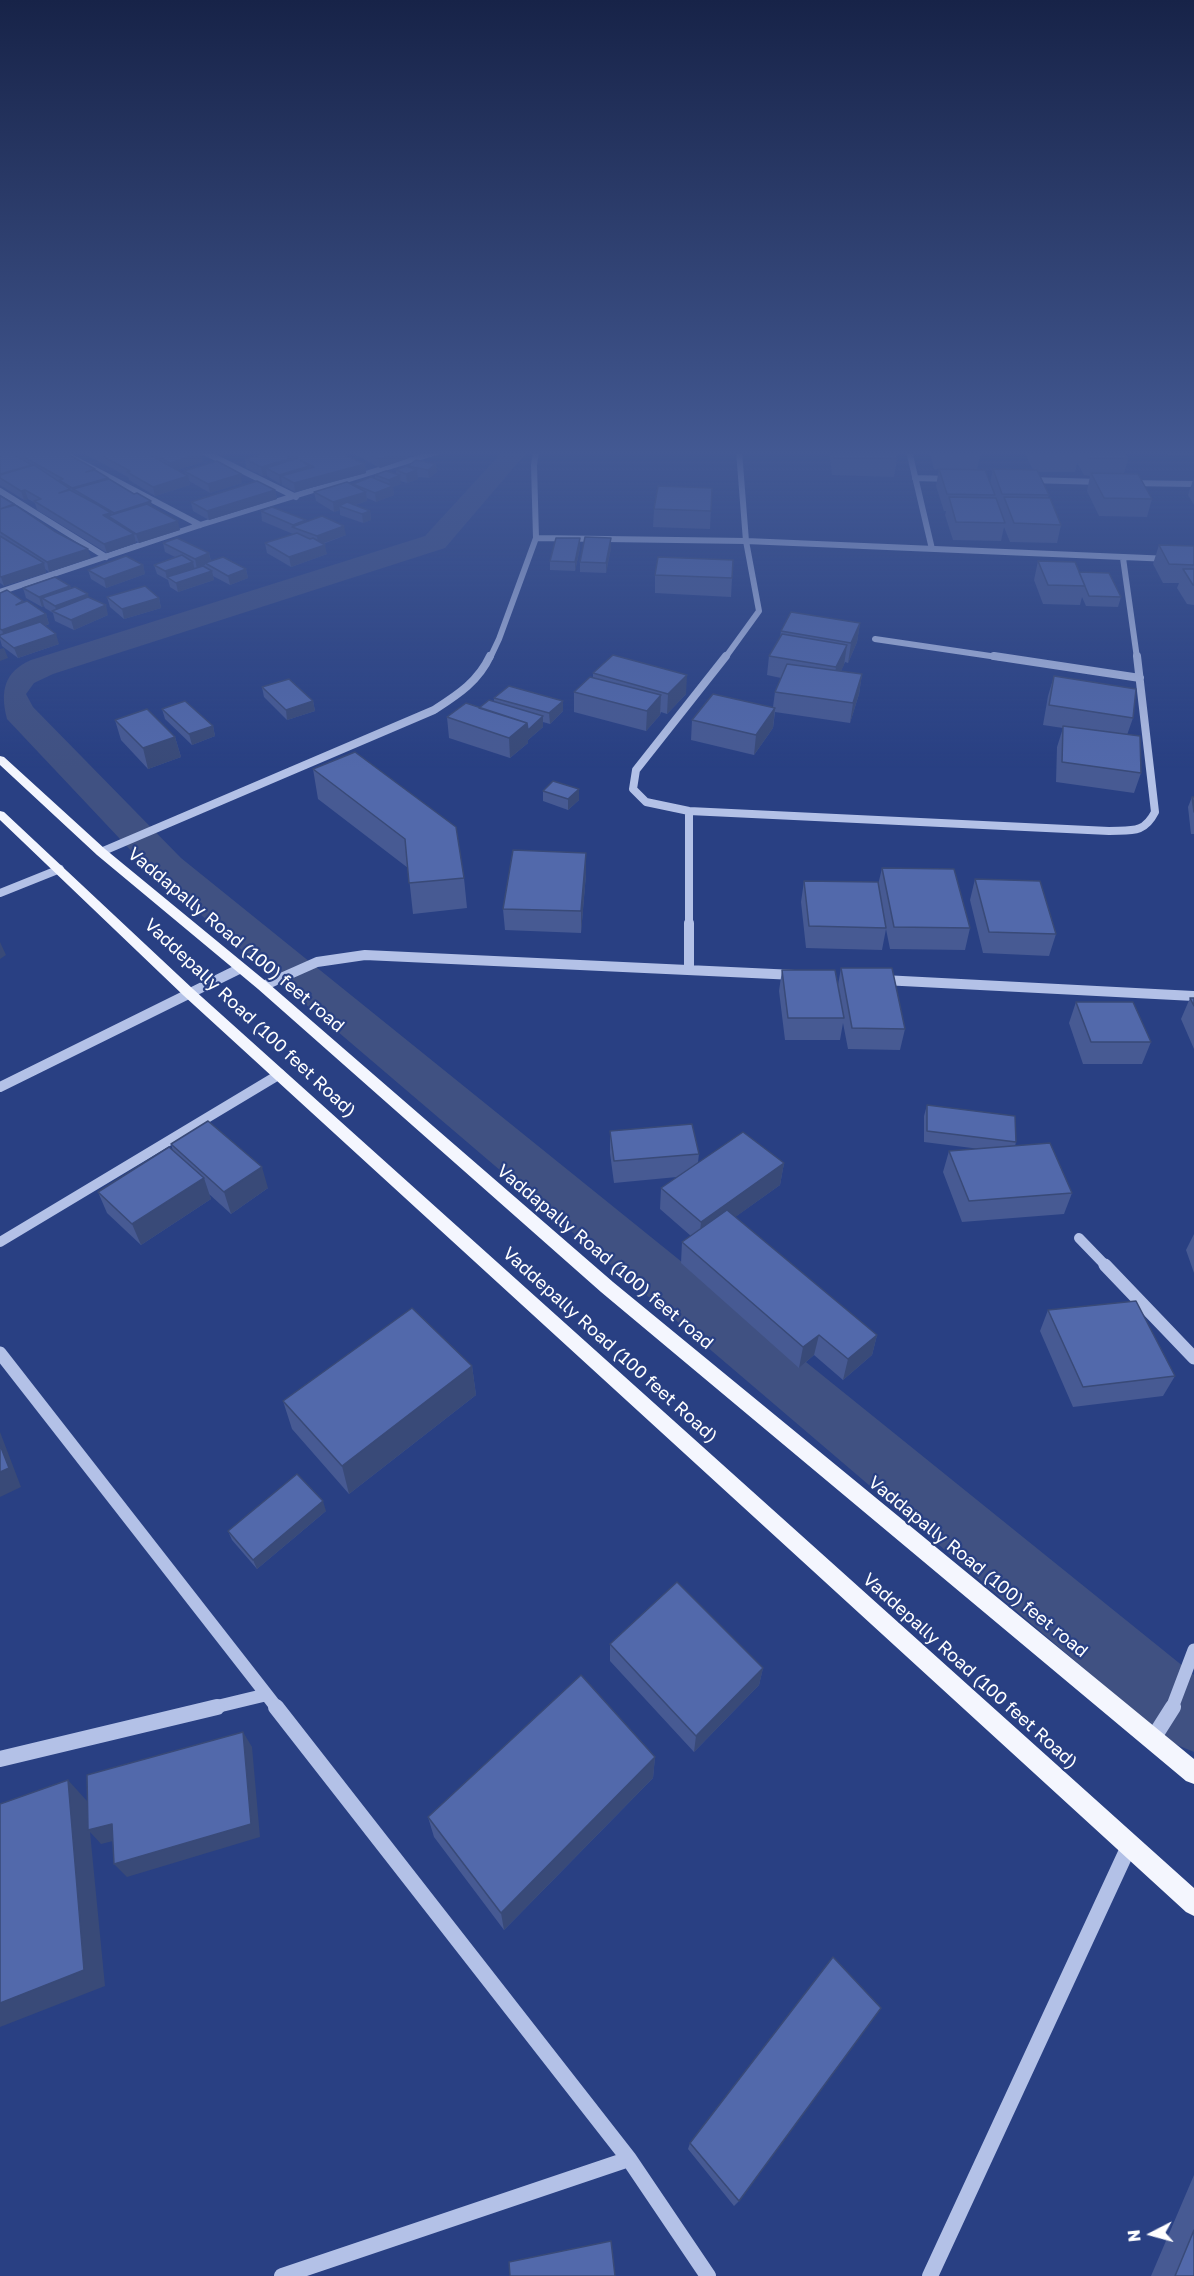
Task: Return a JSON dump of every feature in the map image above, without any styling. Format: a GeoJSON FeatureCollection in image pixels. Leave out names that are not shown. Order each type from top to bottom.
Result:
{"type":"FeatureCollection","features":[{"type":"Feature","properties":{"kind":"main road","name":"Vaddapally Road (100) feet road"},"geometry":{"type":"LineString","coordinates":[[0,759],[101,852],[263,986],[607,1287],[1154,1737],[1194,1773]]}},
{"type":"Feature","properties":{"kind":"main road","name":"Vaddepally Road (100 feet Road)"},"geometry":{"type":"LineString","coordinates":[[0,814],[188,992],[1194,1904]]}},
{"type":"Feature","properties":{"kind":"street"},"geometry":{"type":"LineString","coordinates":[[1,590],[105,557]]}},
{"type":"Feature","properties":{"kind":"street"},"geometry":{"type":"LineString","coordinates":[[101,852],[434,710],[463,692],[484,669],[499,639],[529,557]]}},
{"type":"Feature","properties":{"kind":"street"},"geometry":{"type":"LineString","coordinates":[[749,557],[759,611],[719,666],[636,770],[633,789],[646,802],[689,811],[1110,831],[1137,830],[1149,824],[1155,812],[1140,678],[1123,558]]}},
{"type":"Feature","properties":{"kind":"street"},"geometry":{"type":"LineString","coordinates":[[1106,557],[1194,560]]}},
{"type":"Feature","properties":{"kind":"street"},"geometry":{"type":"LineString","coordinates":[[875,639],[1140,678]]}},
{"type":"Feature","properties":{"kind":"street"},"geometry":{"type":"LineString","coordinates":[[689,811],[689,970]]}},
{"type":"Feature","properties":{"kind":"street"},"geometry":{"type":"LineString","coordinates":[[0,893],[60,869]]}},
{"type":"Feature","properties":{"kind":"street"},"geometry":{"type":"LineString","coordinates":[[263,986],[317,962],[365,955],[806,976]]}},
{"type":"Feature","properties":{"kind":"street"},"geometry":{"type":"LineString","coordinates":[[0,1087],[188,992],[241,968]]}},
{"type":"Feature","properties":{"kind":"street"},"geometry":{"type":"LineString","coordinates":[[877,980],[1194,996]]}},
{"type":"Feature","properties":{"kind":"street"},"geometry":{"type":"LineString","coordinates":[[0,1242],[280,1074]]}},
{"type":"Feature","properties":{"kind":"street"},"geometry":{"type":"LineString","coordinates":[[1079,1238],[1194,1358]]}},
{"type":"Feature","properties":{"kind":"street"},"geometry":{"type":"LineString","coordinates":[[0,1353],[629,2159],[708,2276]]}},
{"type":"Feature","properties":{"kind":"street"},"geometry":{"type":"LineString","coordinates":[[1154,1737],[1170,1714],[1192,1655]]}},
{"type":"Feature","properties":{"kind":"street"},"geometry":{"type":"LineString","coordinates":[[0,1759],[265,1695]]}},
{"type":"Feature","properties":{"kind":"street"},"geometry":{"type":"LineString","coordinates":[[930,2276],[1130,1844]]}},
{"type":"Feature","properties":{"kind":"street"},"geometry":{"type":"LineString","coordinates":[[282,2276],[629,2159]]}},
{"type":"Feature","properties":{"kind":"building"},"geometry":{"type":"Polygon","coordinates":[[[0,557],[35,557],[44,563],[1,577],[0,557]]]}},
{"type":"Feature","properties":{"kind":"building"},"geometry":{"type":"Polygon","coordinates":[[[40,557],[62,557],[47,562],[40,557]]]}},
{"type":"Feature","properties":{"kind":"building"},"geometry":{"type":"Polygon","coordinates":[[[123,557],[128,557],[143,565],[104,579],[88,570],[123,557]]]}},
{"type":"Feature","properties":{"kind":"building"},"geometry":{"type":"Polygon","coordinates":[[[176,557],[185,557],[193,562],[165,571],[154,565],[176,557]]]}},
{"type":"Feature","properties":{"kind":"building"},"geometry":{"type":"Polygon","coordinates":[[[223,557],[246,569],[228,576],[205,563],[223,557]]]}},
{"type":"Feature","properties":{"kind":"building"},"geometry":{"type":"Polygon","coordinates":[[[551,557],[576,557],[575,562],[550,561],[551,557]]]}},
{"type":"Feature","properties":{"kind":"building"},"geometry":{"type":"Polygon","coordinates":[[[581,557],[607,557],[606,563],[580,562],[581,557]]]}},
{"type":"Feature","properties":{"kind":"building"},"geometry":{"type":"Polygon","coordinates":[[[658,557],[733,560],[732,578],[655,575],[658,557]]]}},
{"type":"Feature","properties":{"kind":"building"},"geometry":{"type":"Polygon","coordinates":[[[1165,557],[1194,557],[1194,565],[1169,564],[1165,557]]]}},
{"type":"Feature","properties":{"kind":"building"},"geometry":{"type":"Polygon","coordinates":[[[1038,561],[1075,562],[1085,586],[1048,585],[1038,561]]]}},
{"type":"Feature","properties":{"kind":"building"},"geometry":{"type":"Polygon","coordinates":[[[203,566],[212,571],[176,583],[167,577],[203,566]]]}},
{"type":"Feature","properties":{"kind":"building"},"geometry":{"type":"Polygon","coordinates":[[[1183,569],[1194,569],[1194,585],[1193,585],[1183,569]]]}},
{"type":"Feature","properties":{"kind":"building"},"geometry":{"type":"Polygon","coordinates":[[[1079,572],[1109,573],[1121,597],[1089,596],[1079,572]]]}},
{"type":"Feature","properties":{"kind":"building"},"geometry":{"type":"Polygon","coordinates":[[[55,577],[70,586],[39,597],[23,588],[55,577]]]}},
{"type":"Feature","properties":{"kind":"building"},"geometry":{"type":"Polygon","coordinates":[[[145,586],[159,598],[122,609],[107,597],[145,586]]]}},
{"type":"Feature","properties":{"kind":"building"},"geometry":{"type":"Polygon","coordinates":[[[75,587],[88,594],[55,606],[42,598],[75,587]]]}},
{"type":"Feature","properties":{"kind":"building"},"geometry":{"type":"Polygon","coordinates":[[[7,590],[23,601],[16,605],[27,601],[46,614],[0,629],[0,593],[7,590]]]}},
{"type":"Feature","properties":{"kind":"building"},"geometry":{"type":"Polygon","coordinates":[[[88,597],[106,605],[71,620],[52,611],[88,597]]]}},
{"type":"Feature","properties":{"kind":"building"},"geometry":{"type":"Polygon","coordinates":[[[791,612],[860,623],[851,643],[781,631],[791,612]]]}},
{"type":"Feature","properties":{"kind":"building"},"geometry":{"type":"Polygon","coordinates":[[[40,622],[56,634],[14,648],[0,637],[0,635],[40,622]]]}},
{"type":"Feature","properties":{"kind":"building"},"geometry":{"type":"Polygon","coordinates":[[[782,634],[847,645],[836,667],[769,656],[782,634]]]}},
{"type":"Feature","properties":{"kind":"building"},"geometry":{"type":"Polygon","coordinates":[[[613,655],[687,675],[668,694],[593,673],[613,655]]]}},
{"type":"Feature","properties":{"kind":"building"},"geometry":{"type":"Polygon","coordinates":[[[787,664],[862,674],[853,703],[775,692],[787,664]]]}},
{"type":"Feature","properties":{"kind":"building"},"geometry":{"type":"Polygon","coordinates":[[[1054,676],[1136,689],[1133,718],[1049,705],[1054,676]]]}},
{"type":"Feature","properties":{"kind":"building"},"geometry":{"type":"Polygon","coordinates":[[[590,677],[661,695],[647,711],[574,692],[590,677]]]}},
{"type":"Feature","properties":{"kind":"building"},"geometry":{"type":"Polygon","coordinates":[[[289,679],[313,701],[286,710],[262,687],[289,679]]]}},
{"type":"Feature","properties":{"kind":"building"},"geometry":{"type":"Polygon","coordinates":[[[509,686],[563,701],[549,713],[494,698],[509,686]]]}},
{"type":"Feature","properties":{"kind":"building"},"geometry":{"type":"Polygon","coordinates":[[[713,694],[775,708],[756,735],[692,720],[713,694]]]}},
{"type":"Feature","properties":{"kind":"building"},"geometry":{"type":"Polygon","coordinates":[[[489,700],[543,716],[528,730],[527,723],[479,708],[489,700]]]}},
{"type":"Feature","properties":{"kind":"building"},"geometry":{"type":"Polygon","coordinates":[[[185,701],[213,726],[189,734],[162,709],[185,701]]]}},
{"type":"Feature","properties":{"kind":"building"},"geometry":{"type":"Polygon","coordinates":[[[466,703],[527,723],[509,738],[447,717],[466,703]]]}},
{"type":"Feature","properties":{"kind":"building"},"geometry":{"type":"Polygon","coordinates":[[[147,709],[175,737],[143,748],[115,720],[147,709]]]}},
{"type":"Feature","properties":{"kind":"building"},"geometry":{"type":"Polygon","coordinates":[[[1063,726],[1140,736],[1141,773],[1062,762],[1063,726]]]}},
{"type":"Feature","properties":{"kind":"building"},"geometry":{"type":"Polygon","coordinates":[[[355,752],[456,827],[464,878],[409,883],[405,839],[313,769],[355,752]]]}},
{"type":"Feature","properties":{"kind":"building"},"geometry":{"type":"Polygon","coordinates":[[[553,781],[579,789],[568,799],[543,791],[553,781]]]}},
{"type":"Feature","properties":{"kind":"building"},"geometry":{"type":"Polygon","coordinates":[[[513,850],[586,853],[581,911],[503,909],[513,850]]]}},
{"type":"Feature","properties":{"kind":"building"},"geometry":{"type":"Polygon","coordinates":[[[882,868],[954,869],[970,928],[894,927],[882,868]]]}},
{"type":"Feature","properties":{"kind":"building"},"geometry":{"type":"Polygon","coordinates":[[[975,879],[1040,881],[1056,934],[989,932],[975,879]]]}},
{"type":"Feature","properties":{"kind":"building"},"geometry":{"type":"Polygon","coordinates":[[[804,881],[878,882],[886,928],[809,926],[804,881]]]}},
{"type":"Feature","properties":{"kind":"building"},"geometry":{"type":"Polygon","coordinates":[[[841,968],[892,968],[905,1029],[852,1028],[841,968]]]}},
{"type":"Feature","properties":{"kind":"building"},"geometry":{"type":"Polygon","coordinates":[[[782,970],[835,970],[844,1018],[788,1018],[782,970]]]}},
{"type":"Feature","properties":{"kind":"building"},"geometry":{"type":"Polygon","coordinates":[[[1076,1002],[1133,1002],[1151,1042],[1091,1042],[1076,1002]]]}},
{"type":"Feature","properties":{"kind":"building"},"geometry":{"type":"Polygon","coordinates":[[[927,1105],[1015,1116],[1016,1142],[927,1131],[927,1105]]]}},
{"type":"Feature","properties":{"kind":"building"},"geometry":{"type":"Polygon","coordinates":[[[208,1121],[262,1167],[224,1192],[171,1144],[208,1121]]]}},
{"type":"Feature","properties":{"kind":"building"},"geometry":{"type":"Polygon","coordinates":[[[692,1124],[699,1154],[614,1161],[610,1131],[692,1124]]]}},
{"type":"Feature","properties":{"kind":"building"},"geometry":{"type":"Polygon","coordinates":[[[743,1132],[784,1163],[701,1222],[661,1188],[743,1132]]]}},
{"type":"Feature","properties":{"kind":"building"},"geometry":{"type":"Polygon","coordinates":[[[1050,1143],[1072,1193],[969,1201],[949,1151],[1050,1143]]]}},
{"type":"Feature","properties":{"kind":"building"},"geometry":{"type":"Polygon","coordinates":[[[169,1147],[204,1178],[132,1224],[98,1192],[169,1147]]]}},
{"type":"Feature","properties":{"kind":"building"},"geometry":{"type":"Polygon","coordinates":[[[727,1210],[877,1335],[848,1359],[819,1335],[803,1347],[682,1242],[727,1210]]]}},
{"type":"Feature","properties":{"kind":"building"},"geometry":{"type":"Polygon","coordinates":[[[1136,1301],[1175,1376],[1083,1387],[1048,1310],[1136,1301]]]}},
{"type":"Feature","properties":{"kind":"building"},"geometry":{"type":"Polygon","coordinates":[[[412,1308],[472,1366],[342,1466],[283,1401],[412,1308]]]}},
{"type":"Feature","properties":{"kind":"building"},"geometry":{"type":"Polygon","coordinates":[[[0,1445],[9,1468],[0,1472],[0,1445]]]}},
{"type":"Feature","properties":{"kind":"building"},"geometry":{"type":"Polygon","coordinates":[[[297,1474],[323,1501],[253,1560],[228,1531],[297,1474]]]}},
{"type":"Feature","properties":{"kind":"building"},"geometry":{"type":"Polygon","coordinates":[[[677,1582],[763,1668],[696,1736],[610,1644],[677,1582]]]}},
{"type":"Feature","properties":{"kind":"building"},"geometry":{"type":"Polygon","coordinates":[[[581,1675],[655,1757],[501,1913],[428,1817],[581,1675]]]}},
{"type":"Feature","properties":{"kind":"building"},"geometry":{"type":"Polygon","coordinates":[[[243,1732],[251,1824],[114,1864],[112,1824],[88,1830],[87,1775],[243,1732]]]}},
{"type":"Feature","properties":{"kind":"building"},"geometry":{"type":"Polygon","coordinates":[[[68,1780],[84,1970],[0,2003],[0,1804],[68,1780]]]}},
{"type":"Feature","properties":{"kind":"building"},"geometry":{"type":"Polygon","coordinates":[[[833,1957],[881,2008],[739,2201],[690,2143],[833,1957]]]}},
{"type":"Feature","properties":{"kind":"building"},"geometry":{"type":"Polygon","coordinates":[[[1194,2230],[1194,2276],[1175,2276],[1194,2230]]]}},
{"type":"Feature","properties":{"kind":"building"},"geometry":{"type":"Polygon","coordinates":[[[611,2241],[615,2276],[510,2276],[509,2262],[611,2241]]]}},
{"type":"Feature","properties":{"kind":"waterway"},"geometry":{"type":"LineString","coordinates":[[387,557],[42,667],[23,676],[9,694],[19,712],[167,866],[1194,1718]]}}]}
